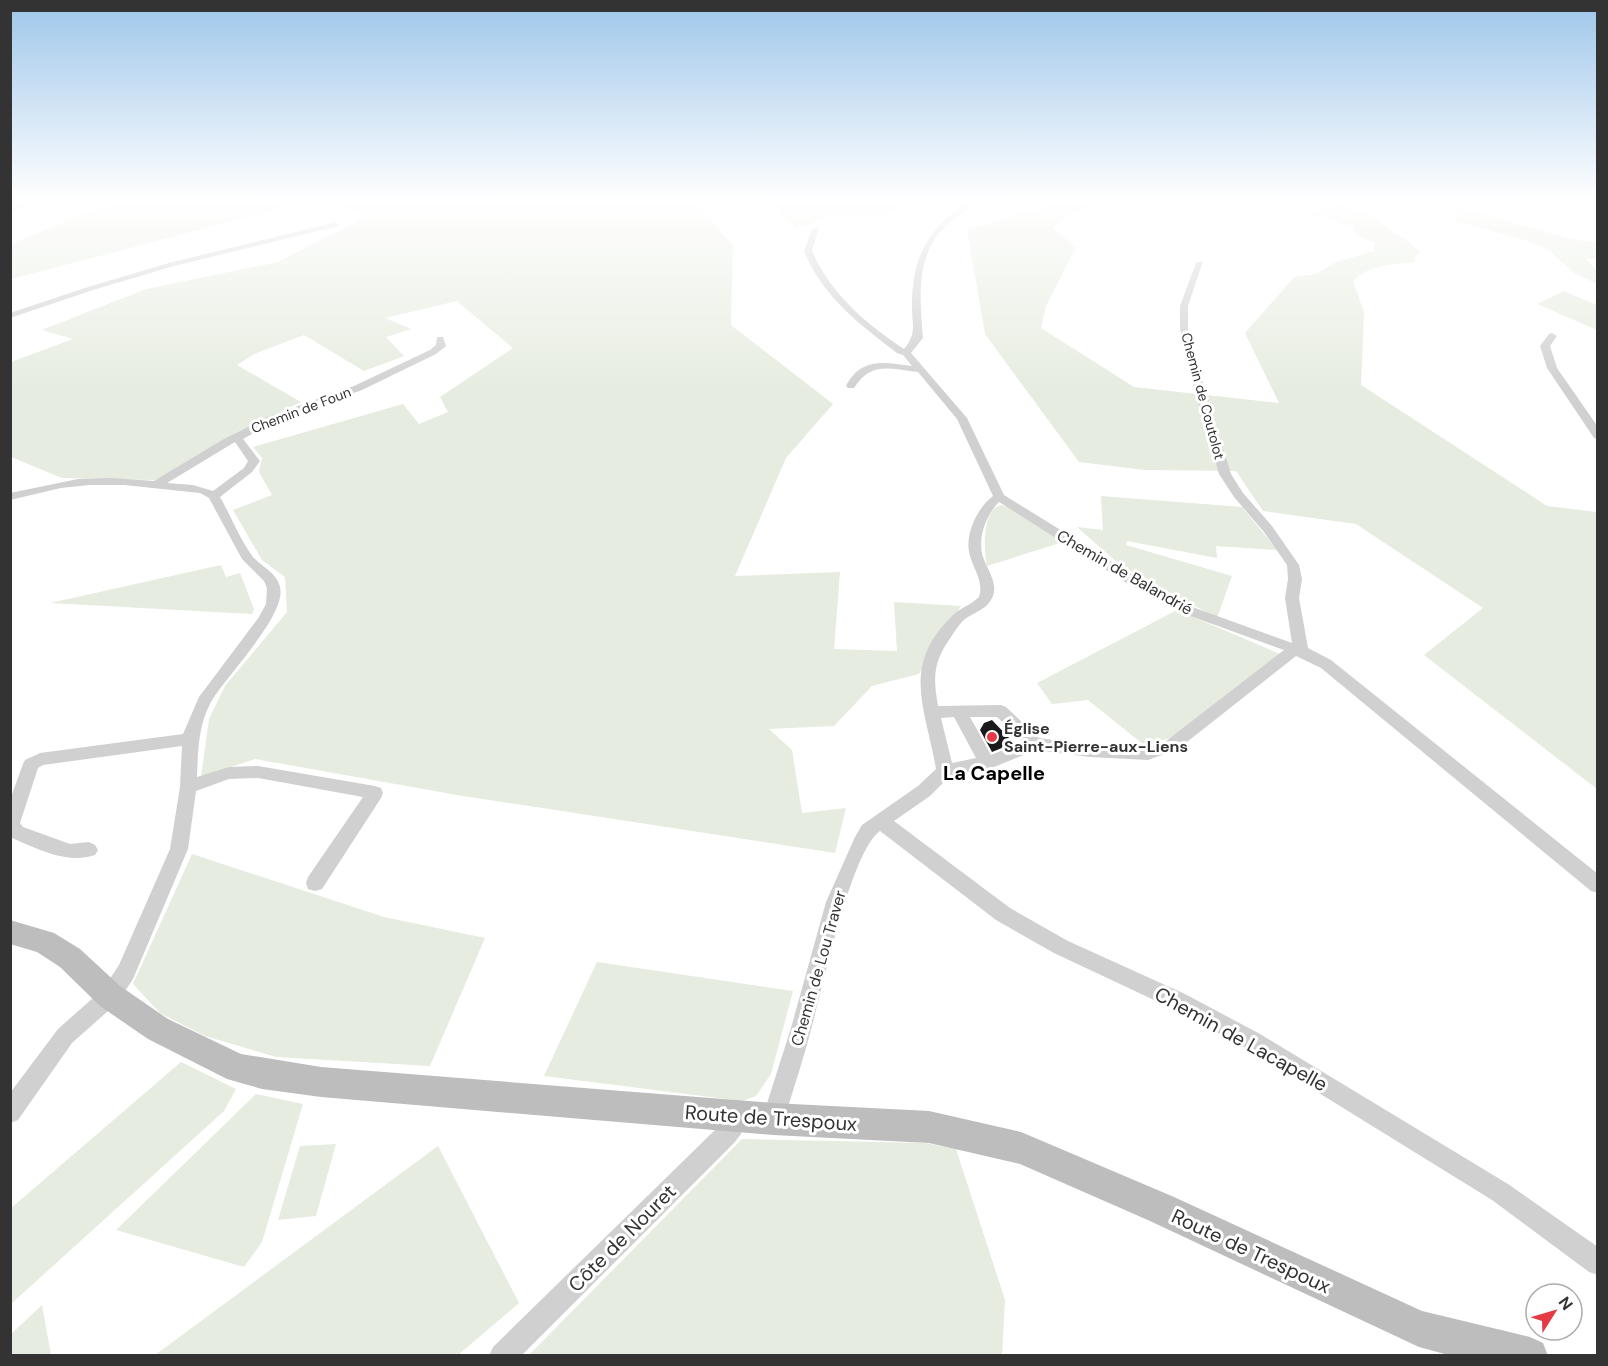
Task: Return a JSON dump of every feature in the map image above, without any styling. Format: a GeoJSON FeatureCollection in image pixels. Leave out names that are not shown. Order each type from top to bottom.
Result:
{"type":"FeatureCollection","features":[{"type":"Feature","properties":{"kind":"street"},"geometry":{"type":"LineString","coordinates":[[10,316],[100,284],[164,266]]}},
{"type":"Feature","properties":{"kind":"street"},"geometry":{"type":"LineString","coordinates":[[813,266],[816,274],[834,297],[854,316],[900,351],[906,353],[962,418],[999,497],[992,501],[984,513],[975,549],[988,589],[987,597],[958,618],[939,645],[927,670],[945,771],[987,763],[1035,744],[1090,751],[1148,754],[1172,745],[1297,651]]}},
{"type":"Feature","properties":{"kind":"street"},"geometry":{"type":"LineString","coordinates":[[906,353],[918,338],[915,300],[920,266]]}},
{"type":"Feature","properties":{"kind":"street","name":"Chemin de Coutolot"},"geometry":{"type":"LineString","coordinates":[[1199,266],[1184,306],[1184,329],[1190,357],[1225,474],[1238,495],[1268,530],[1293,565],[1295,579],[1292,598],[1297,651]]}},
{"type":"Feature","properties":{"kind":"street"},"geometry":{"type":"LineString","coordinates":[[1552,336],[1545,346],[1552,368],[1598,436]]}},
{"type":"Feature","properties":{"kind":"street","name":"Chemin de Foun"},"geometry":{"type":"LineString","coordinates":[[158,484],[228,441],[271,419],[358,388],[433,351],[441,346],[440,339]]}},
{"type":"Feature","properties":{"kind":"street"},"geometry":{"type":"LineString","coordinates":[[851,386],[854,377],[868,367],[921,370]]}},
{"type":"Feature","properties":{"kind":"street"},"geometry":{"type":"LineString","coordinates":[[214,496],[248,470],[254,461],[237,438]]}},
{"type":"Feature","properties":{"kind":"street"},"geometry":{"type":"LineString","coordinates":[[10,497],[56,485],[81,482],[158,484],[208,492],[214,496],[248,559],[270,579],[274,588],[273,604],[265,619],[204,701],[190,739],[188,787],[178,849],[126,972],[110,996],[65,1036],[10,1112]]}},
{"type":"Feature","properties":{"kind":"street","name":"Chemin de Balandrié"},"geometry":{"type":"LineString","coordinates":[[999,497],[1130,579],[1190,611],[1326,664],[1598,885]]}},
{"type":"Feature","properties":{"kind":"street"},"geometry":{"type":"LineString","coordinates":[[933,712],[1001,711],[1008,715],[1035,744]]}},
{"type":"Feature","properties":{"kind":"street"},"geometry":{"type":"LineString","coordinates":[[959,712],[987,763]]}},
{"type":"Feature","properties":{"kind":"street"},"geometry":{"type":"LineString","coordinates":[[89,850],[69,852],[17,832],[11,824],[31,764],[40,759],[190,739]]}},
{"type":"Feature","properties":{"kind":"street","name":"Chemin de Lou Traver"},"geometry":{"type":"LineString","coordinates":[[773,1119],[801,1028],[835,902],[861,842],[868,830],[924,791],[945,771]]}},
{"type":"Feature","properties":{"kind":"street"},"geometry":{"type":"LineString","coordinates":[[188,787],[229,773],[258,772],[375,793],[315,883]]}},
{"type":"Feature","properties":{"kind":"street","name":"Chemin de Lacapelle"},"geometry":{"type":"LineString","coordinates":[[881,820],[909,845],[1003,914],[1061,947],[1178,1001],[1253,1041],[1500,1192],[1598,1263]]}},
{"type":"Feature","properties":{"kind":"street","name":"Route de Trespoux"},"geometry":{"type":"LineString","coordinates":[[10,932],[44,942],[61,952],[110,996],[158,1029],[238,1068],[262,1074],[321,1082],[773,1119],[929,1126],[1021,1148],[1162,1209],[1419,1329],[1530,1356]]}},
{"type":"Feature","properties":{"kind":"street","name":"Côte de Nouret"},"geometry":{"type":"LineString","coordinates":[[502,1356],[726,1135],[733,1126],[736,1116]]}},
{"type":"Feature","properties":{"kind":"shaded area"},"geometry":{"type":"Polygon","coordinates":[[[11,266],[62,266],[11,279],[11,266]]]}},
{"type":"Feature","properties":{"kind":"shaded area"},"geometry":{"type":"Polygon","coordinates":[[[260,266],[733,266],[731,325],[833,404],[786,458],[735,576],[840,572],[834,649],[897,651],[894,602],[961,606],[919,674],[872,686],[834,726],[769,729],[792,750],[802,813],[846,808],[835,853],[457,795],[255,759],[201,777],[209,719],[225,686],[287,612],[285,577],[262,560],[233,510],[272,495],[259,472],[262,458],[253,447],[403,404],[419,424],[448,412],[440,397],[513,348],[457,301],[385,318],[411,329],[386,337],[404,356],[364,371],[304,335],[254,354],[237,365],[301,402],[239,431],[166,476],[155,480],[62,478],[11,457],[11,362],[73,339],[42,330],[146,289],[260,266]]]}},
{"type":"Feature","properties":{"kind":"shaded area"},"geometry":{"type":"Polygon","coordinates":[[[973,266],[1066,266],[1046,306],[1041,328],[1134,387],[1279,403],[1245,333],[1294,277],[1316,274],[1330,266],[1386,266],[1366,271],[1353,281],[1364,312],[1361,385],[1547,506],[1597,512],[1597,789],[1424,655],[1483,608],[1356,524],[1263,511],[1236,471],[1145,470],[1079,462],[985,334],[973,266]]]}},
{"type":"Feature","properties":{"kind":"shaded area"},"geometry":{"type":"Polygon","coordinates":[[[1566,266],[1592,266],[1597,271],[1597,284],[1574,273],[1566,266]]]}},
{"type":"Feature","properties":{"kind":"shaded area"},"geometry":{"type":"Polygon","coordinates":[[[1564,291],[1597,305],[1597,330],[1537,304],[1564,291]]]}},
{"type":"Feature","properties":{"kind":"shaded area"},"geometry":{"type":"Polygon","coordinates":[[[1101,496],[1242,507],[1277,550],[1216,546],[1217,558],[1127,541],[1126,545],[1232,576],[1217,618],[1120,565],[1077,527],[1103,530],[1101,496]]]}},
{"type":"Feature","properties":{"kind":"shaded area"},"geometry":{"type":"Polygon","coordinates":[[[1001,505],[1063,542],[987,566],[985,532],[987,523],[990,515],[1001,505]]]}},
{"type":"Feature","properties":{"kind":"shaded area"},"geometry":{"type":"Polygon","coordinates":[[[221,565],[226,577],[240,573],[254,609],[252,614],[50,603],[221,565]]]}},
{"type":"Feature","properties":{"kind":"shaded area"},"geometry":{"type":"Polygon","coordinates":[[[1177,610],[1280,654],[1170,738],[1144,745],[1088,700],[1052,704],[1037,683],[1177,610]]]}},
{"type":"Feature","properties":{"kind":"shaded area"},"geometry":{"type":"Polygon","coordinates":[[[192,854],[384,917],[485,938],[430,1066],[276,1057],[205,1036],[160,1013],[133,984],[192,854]]]}},
{"type":"Feature","properties":{"kind":"shaded area"},"geometry":{"type":"Polygon","coordinates":[[[597,962],[793,991],[771,1074],[756,1096],[742,1101],[544,1076],[597,962]]]}},
{"type":"Feature","properties":{"kind":"shaded area"},"geometry":{"type":"Polygon","coordinates":[[[181,1062],[236,1089],[224,1111],[11,1304],[11,1208],[181,1062]]]}},
{"type":"Feature","properties":{"kind":"shaded area"},"geometry":{"type":"Polygon","coordinates":[[[256,1094],[303,1104],[262,1242],[244,1267],[116,1230],[256,1094]]]}},
{"type":"Feature","properties":{"kind":"shaded area"},"geometry":{"type":"Polygon","coordinates":[[[742,1139],[925,1143],[956,1149],[1005,1300],[1002,1355],[529,1355],[742,1139]]]}},
{"type":"Feature","properties":{"kind":"shaded area"},"geometry":{"type":"Polygon","coordinates":[[[336,1144],[316,1216],[278,1220],[300,1146],[336,1144]]]}},
{"type":"Feature","properties":{"kind":"shaded area"},"geometry":{"type":"Polygon","coordinates":[[[438,1146],[519,1303],[458,1355],[155,1355],[438,1146]]]}},
{"type":"Feature","properties":{"kind":"shaded area"},"geometry":{"type":"Polygon","coordinates":[[[42,1305],[51,1355],[11,1355],[11,1334],[42,1305]]]}},
{"type":"Feature","properties":{"kind":"building","name":"Église Saint-Pierre-aux-Liens"},"geometry":{"type":"Polygon","coordinates":[[[992,720],[1014,743],[992,752],[980,730],[984,723],[992,720]]]}},
{"type":"Feature","properties":{"kind":"place","name":"Église Saint-Pierre-aux-Liens"},"geometry":{"type":"Point","coordinates":[992,737]}},
{"type":"Feature","properties":{"kind":"district","name":"La Capelle"},"geometry":{"type":"Point","coordinates":[994,773]}}]}
